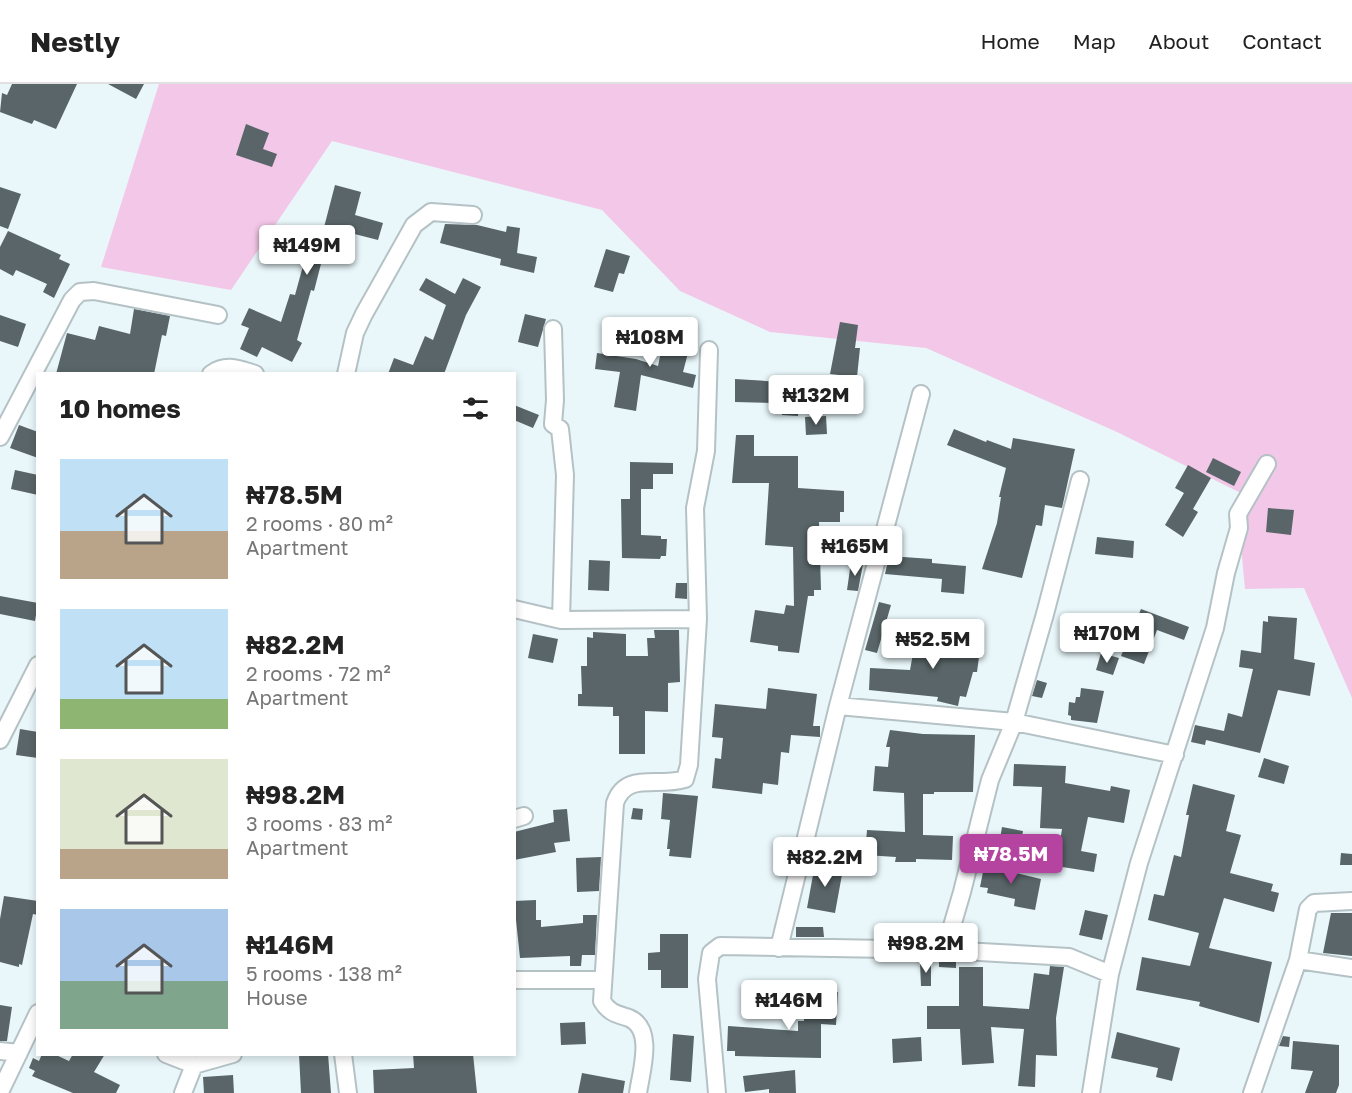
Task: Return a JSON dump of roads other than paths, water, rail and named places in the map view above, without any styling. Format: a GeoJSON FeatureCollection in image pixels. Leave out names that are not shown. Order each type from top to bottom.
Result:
{"type":"FeatureCollection","features":[{"type":"Feature","properties":{"kind":"street"},"geometry":{"type":"LineString","coordinates":[[346,372],[355,333],[414,225],[431,212],[473,215]]}},
{"type":"Feature","properties":{"kind":"street"},"geometry":{"type":"LineString","coordinates":[[0,437],[72,300],[80,292],[94,291],[218,315]]}},
{"type":"Feature","properties":{"kind":"street"},"geometry":{"type":"LineString","coordinates":[[553,329],[555,400],[553,424],[560,429],[565,475],[561,620]]}},
{"type":"Feature","properties":{"kind":"street"},"geometry":{"type":"LineString","coordinates":[[638,1093],[644,1043],[642,1032],[637,1023],[606,1008],[602,1001],[615,803],[619,791],[627,785],[640,782],[672,783],[685,779],[689,765],[698,619],[695,508],[706,452],[709,350]]}},
{"type":"Feature","properties":{"kind":"street"},"geometry":{"type":"LineString","coordinates":[[214,372],[223,367],[248,372]]}},
{"type":"Feature","properties":{"kind":"street"},"geometry":{"type":"LineString","coordinates":[[779,948],[838,706],[921,394]]}},
{"type":"Feature","properties":{"kind":"street"},"geometry":{"type":"LineString","coordinates":[[1091,1093],[1110,974],[1139,863],[1215,628],[1226,573],[1239,528],[1238,514],[1267,464]]}},
{"type":"Feature","properties":{"kind":"street"},"geometry":{"type":"LineString","coordinates":[[945,950],[990,780],[1014,722],[1080,480]]}},
{"type":"Feature","properties":{"kind":"street"},"geometry":{"type":"LineString","coordinates":[[516,609],[561,620],[698,619]]}},
{"type":"Feature","properties":{"kind":"street"},"geometry":{"type":"LineString","coordinates":[[0,740],[36,669]]}},
{"type":"Feature","properties":{"kind":"street"},"geometry":{"type":"LineString","coordinates":[[838,706],[1014,722],[1175,755]]}},
{"type":"Feature","properties":{"kind":"street"},"geometry":{"type":"LineString","coordinates":[[1252,1093],[1299,960],[1308,909],[1314,903],[1352,901]]}},
{"type":"Feature","properties":{"kind":"street"},"geometry":{"type":"LineString","coordinates":[[717,1093],[706,979],[711,953],[720,946],[945,950],[1069,957],[1110,974]]}},
{"type":"Feature","properties":{"kind":"street"},"geometry":{"type":"LineString","coordinates":[[1299,960],[1352,968]]}},
{"type":"Feature","properties":{"kind":"street"},"geometry":{"type":"LineString","coordinates":[[516,981],[603,981]]}},
{"type":"Feature","properties":{"kind":"street"},"geometry":{"type":"LineString","coordinates":[[0,1092],[36,1017]]}},
{"type":"Feature","properties":{"kind":"street"},"geometry":{"type":"LineString","coordinates":[[0,1051],[19,1053]]}},
{"type":"Feature","properties":{"kind":"street"},"geometry":{"type":"LineString","coordinates":[[170,1056],[194,1065],[226,1056]]}},
{"type":"Feature","properties":{"kind":"street"},"geometry":{"type":"LineString","coordinates":[[344,1056],[348,1093]]}},
{"type":"Feature","properties":{"kind":"street"},"geometry":{"type":"LineString","coordinates":[[183,1093],[194,1065]]}}]}
